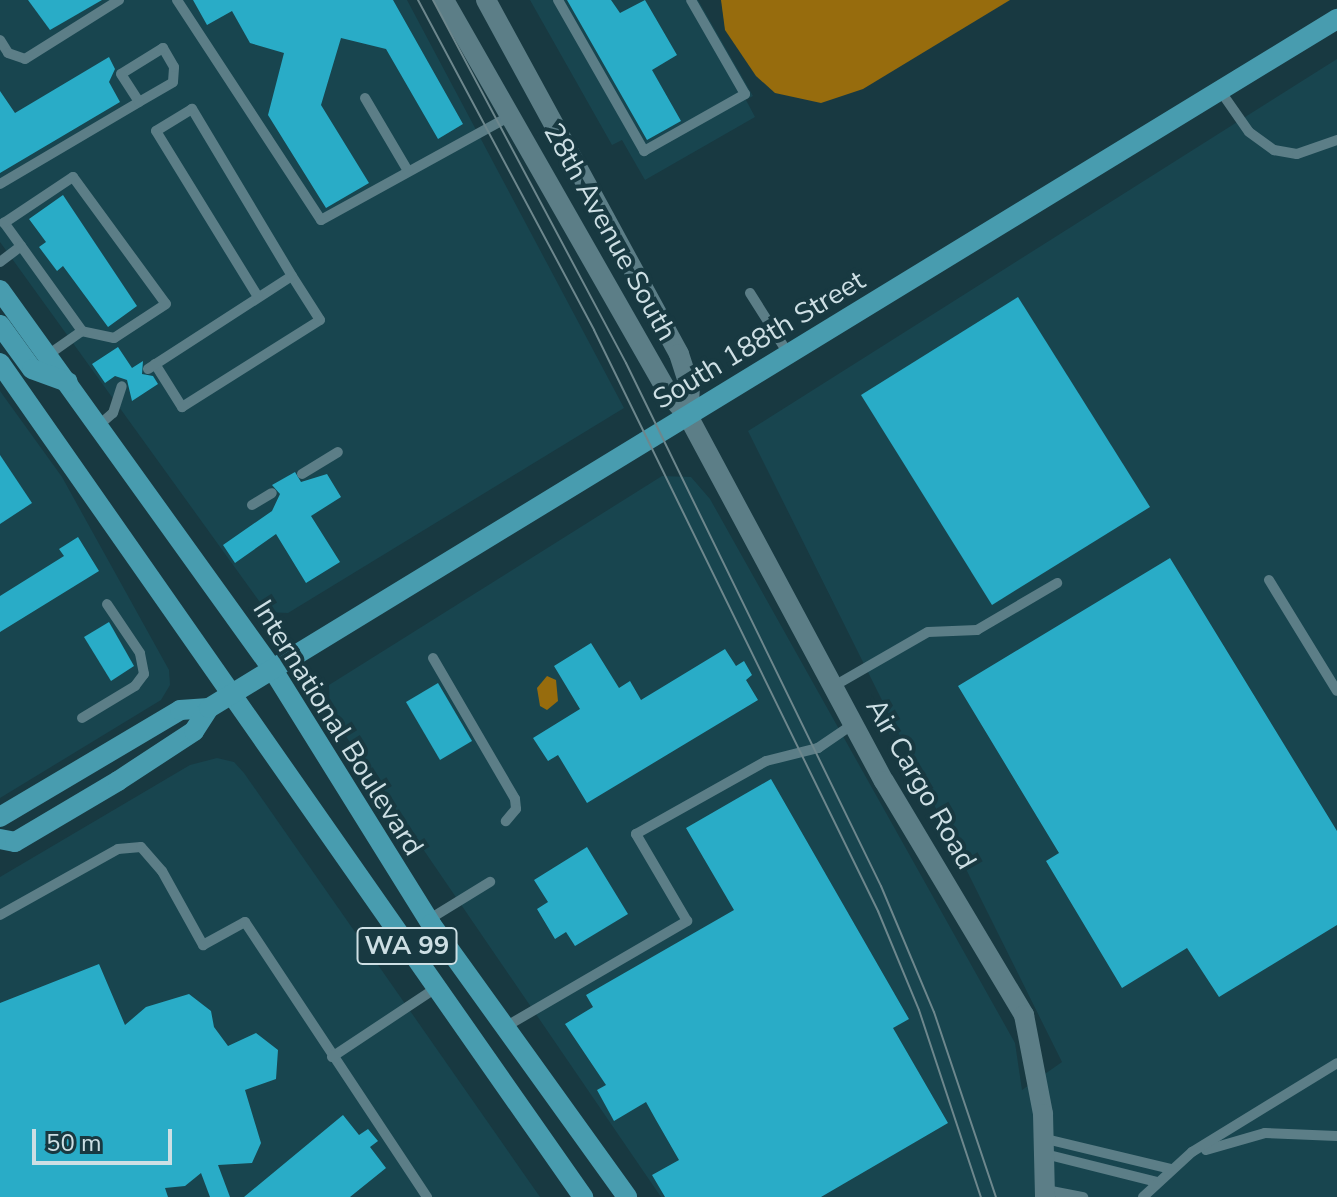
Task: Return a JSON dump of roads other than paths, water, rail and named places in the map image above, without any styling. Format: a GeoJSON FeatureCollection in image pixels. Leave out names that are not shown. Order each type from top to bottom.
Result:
{"type":"FeatureCollection","features":[{"type":"Feature","properties":{"kind":"main road","name":"28th Avenue South"},"geometry":{"type":"LineString","coordinates":[[444,0],[668,393],[688,416]]}},
{"type":"Feature","properties":{"kind":"main road","name":"28th Avenue South"},"geometry":{"type":"LineString","coordinates":[[486,0],[679,354],[690,387],[688,416]]}},
{"type":"Feature","properties":{"kind":"main road","name":"South 188th Street"},"geometry":{"type":"LineString","coordinates":[[0,839],[15,842],[118,781],[194,731],[209,708],[1337,19]]}},
{"type":"Feature","properties":{"kind":"main road","name":"International Boulevard"},"geometry":{"type":"LineString","coordinates":[[0,290],[273,670],[428,920],[627,1197]]}},
{"type":"Feature","properties":{"kind":"main road"},"geometry":{"type":"LineString","coordinates":[[0,325],[32,369],[68,382]]}},
{"type":"Feature","properties":{"kind":"main road","name":"WA 99"},"geometry":{"type":"LineString","coordinates":[[0,363],[583,1197]]}},
{"type":"Feature","properties":{"kind":"main road","name":"Air Cargo Road"},"geometry":{"type":"LineString","coordinates":[[688,416],[853,724],[1024,1015],[1046,1146],[1046,1194]]}},
{"type":"Feature","properties":{"kind":"main road","name":"South 188th Street"},"geometry":{"type":"LineString","coordinates":[[0,817],[180,710],[209,708]]}},
{"type":"Feature","properties":{"kind":"lane"},"geometry":{"type":"LineString","coordinates":[[0,40],[8,53],[25,59],[119,0]]}},
{"type":"Feature","properties":{"kind":"lane"},"geometry":{"type":"LineString","coordinates":[[177,0],[321,220],[512,115]]}},
{"type":"Feature","properties":{"kind":"lane"},"geometry":{"type":"LineString","coordinates":[[558,0],[644,151],[745,94],[691,0]]}},
{"type":"Feature","properties":{"kind":"lane"},"geometry":{"type":"LineString","coordinates":[[0,184],[173,82],[174,67],[163,48],[121,74],[139,102]]}},
{"type":"Feature","properties":{"kind":"lane"},"geometry":{"type":"LineString","coordinates":[[1219,89],[1249,132],[1274,150],[1297,154],[1337,140]]}},
{"type":"Feature","properties":{"kind":"lane"},"geometry":{"type":"LineString","coordinates":[[365,98],[408,171]]}},
{"type":"Feature","properties":{"kind":"lane"},"geometry":{"type":"LineString","coordinates":[[258,297],[156,131],[180,116],[192,109],[320,320],[182,407],[152,367],[292,276]]}},
{"type":"Feature","properties":{"kind":"lane"},"geometry":{"type":"LineString","coordinates":[[73,177],[166,304],[114,338],[82,331],[4,223],[73,177]]}},
{"type":"Feature","properties":{"kind":"lane"},"geometry":{"type":"LineString","coordinates":[[0,262],[21,246]]}},
{"type":"Feature","properties":{"kind":"lane"},"geometry":{"type":"LineString","coordinates":[[750,293],[789,355]]}},
{"type":"Feature","properties":{"kind":"lane"},"geometry":{"type":"LineString","coordinates":[[48,355],[82,331]]}},
{"type":"Feature","properties":{"kind":"lane"},"geometry":{"type":"LineString","coordinates":[[99,425],[113,413],[122,386]]}},
{"type":"Feature","properties":{"kind":"lane"},"geometry":{"type":"LineString","coordinates":[[302,474],[338,452]]}},
{"type":"Feature","properties":{"kind":"lane"},"geometry":{"type":"LineString","coordinates":[[252,505],[272,493]]}},
{"type":"Feature","properties":{"kind":"lane"},"geometry":{"type":"LineString","coordinates":[[1269,580],[1337,691]]}},
{"type":"Feature","properties":{"kind":"lane"},"geometry":{"type":"LineString","coordinates":[[834,686],[928,632],[977,630],[1057,583]]}},
{"type":"Feature","properties":{"kind":"lane"},"geometry":{"type":"LineString","coordinates":[[82,718],[135,686],[144,674],[140,653],[107,604]]}},
{"type":"Feature","properties":{"kind":"lane"},"geometry":{"type":"LineString","coordinates":[[433,658],[515,799],[516,809],[506,821]]}},
{"type":"Feature","properties":{"kind":"lane"},"geometry":{"type":"LineString","coordinates":[[505,1027],[687,921],[636,834],[766,761],[818,748],[853,724]]}},
{"type":"Feature","properties":{"kind":"lane"},"geometry":{"type":"LineString","coordinates":[[0,915],[118,849],[137,845],[162,871],[203,945],[245,922],[427,1197]]}},
{"type":"Feature","properties":{"kind":"lane"},"geometry":{"type":"LineString","coordinates":[[428,920],[490,882]]}},
{"type":"Feature","properties":{"kind":"lane"},"geometry":{"type":"LineString","coordinates":[[332,1057],[436,988]]}},
{"type":"Feature","properties":{"kind":"lane"},"geometry":{"type":"LineString","coordinates":[[1143,1197],[1174,1167],[1337,1063]]}},
{"type":"Feature","properties":{"kind":"lane"},"geometry":{"type":"LineString","coordinates":[[1046,1146],[1174,1167],[1216,1146],[1265,1133],[1337,1136]]}},
{"type":"Feature","properties":{"kind":"lane"},"geometry":{"type":"LineString","coordinates":[[1046,1146],[1157,1182]]}},
{"type":"Feature","properties":{"kind":"lane"},"geometry":{"type":"LineString","coordinates":[[1046,1194],[1083,1197]]}},
{"type":"Feature","properties":{"kind":"tram line"},"geometry":{"type":"LineString","coordinates":[[418,0],[594,330],[878,911],[919,1010],[981,1197]]}},
{"type":"Feature","properties":{"kind":"tram line"},"geometry":{"type":"LineString","coordinates":[[433,0],[626,363],[881,886],[934,1012],[996,1197]]}}]}
